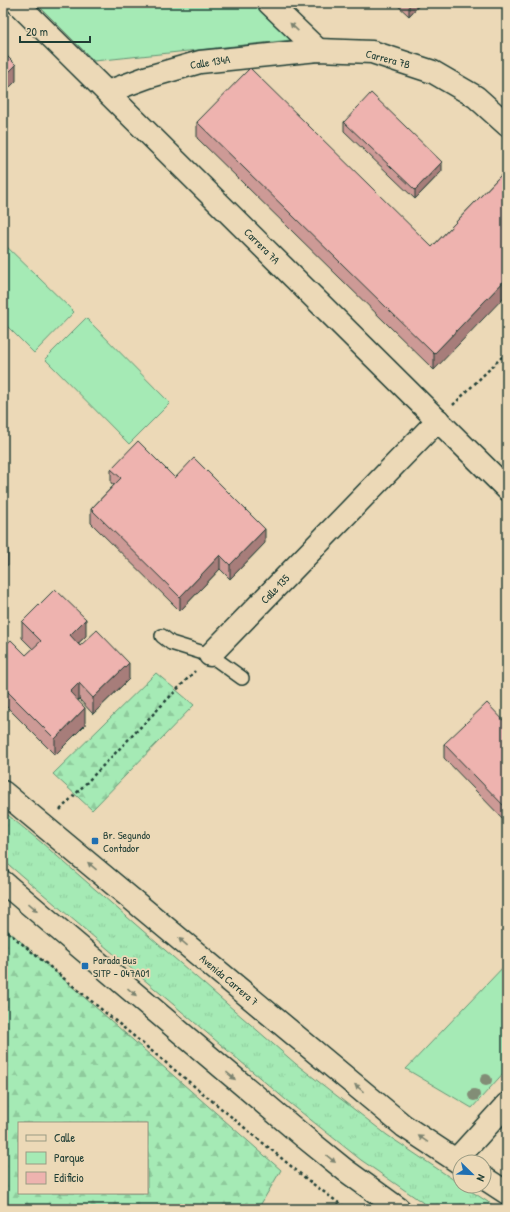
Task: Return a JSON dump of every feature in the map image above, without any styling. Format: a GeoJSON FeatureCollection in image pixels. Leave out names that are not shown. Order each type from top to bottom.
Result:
{"type":"FeatureCollection","features":[{"type":"Feature","properties":{"kind":"street","name":"Carrera 7A"},"geometry":{"type":"LineString","coordinates":[[17,3],[507,489]]}},
{"type":"Feature","properties":{"kind":"street"},"geometry":{"type":"LineString","coordinates":[[269,3],[318,50]]}},
{"type":"Feature","properties":{"kind":"street","name":"Calle 134A"},"geometry":{"type":"LineString","coordinates":[[107,92],[148,77],[200,62],[318,50]]}},
{"type":"Feature","properties":{"kind":"street","name":"Carrera 7B"},"geometry":{"type":"LineString","coordinates":[[318,50],[372,52],[433,72],[476,97],[507,125]]}},
{"type":"Feature","properties":{"kind":"street","name":"Calle 135"},"geometry":{"type":"LineString","coordinates":[[210,655],[438,420]]}},
{"type":"Feature","properties":{"kind":"street","name":"Avenida Carrera 7"},"geometry":{"type":"LineString","coordinates":[[3,792],[404,1126],[452,1158]]}},
{"type":"Feature","properties":{"kind":"street"},"geometry":{"type":"LineString","coordinates":[[3,882],[302,1136],[345,1170],[399,1209]]}},
{"type":"Feature","properties":{"kind":"street"},"geometry":{"type":"LineString","coordinates":[[465,1154],[507,1104]]}},
{"type":"Feature","properties":{"kind":"street"},"geometry":{"type":"LineString","coordinates":[[492,1183],[507,1193]]}},
{"type":"Feature","properties":{"kind":"lane"},"geometry":{"type":"LineString","coordinates":[[162,636],[171,643],[210,655],[242,678]]}},
{"type":"Feature","properties":{"kind":"path"},"geometry":{"type":"LineString","coordinates":[[438,420],[507,352]]}},
{"type":"Feature","properties":{"kind":"path"},"geometry":{"type":"LineString","coordinates":[[46,827],[67,801],[210,655]]}},
{"type":"Feature","properties":{"kind":"path"},"geometry":{"type":"LineString","coordinates":[[3,928],[309,1181],[347,1209]]}},
{"type":"Feature","properties":{"kind":"green space"},"geometry":{"type":"Polygon","coordinates":[[[36,3],[253,3],[291,40],[94,61],[36,3]]]}},
{"type":"Feature","properties":{"kind":"green space"},"geometry":{"type":"Polygon","coordinates":[[[3,243],[74,312],[34,353],[3,322],[3,243]]]}},
{"type":"Feature","properties":{"kind":"green space"},"geometry":{"type":"Polygon","coordinates":[[[86,318],[170,403],[129,444],[45,359],[86,318]]]}},
{"type":"Feature","properties":{"kind":"green space"},"geometry":{"type":"Polygon","coordinates":[[[156,673],[194,705],[92,810],[53,774],[156,673]]]}},
{"type":"Feature","properties":{"kind":"green space"},"geometry":{"type":"Polygon","coordinates":[[[3,811],[42,843],[296,1064],[387,1135],[452,1179],[452,1194],[476,1194],[499,1209],[432,1209],[361,1160],[286,1100],[3,860],[3,811]]]}},
{"type":"Feature","properties":{"kind":"green space"},"geometry":{"type":"Polygon","coordinates":[[[3,926],[281,1170],[258,1209],[3,1209],[3,926]]]}},
{"type":"Feature","properties":{"kind":"green space"},"geometry":{"type":"Polygon","coordinates":[[[507,963],[507,1069],[472,1108],[406,1069],[507,963]]]}},
{"type":"Feature","properties":{"kind":"building"},"geometry":{"type":"Polygon","coordinates":[[[3,52],[16,65],[3,78],[3,52]]]}},
{"type":"Feature","properties":{"kind":"building"},"geometry":{"type":"Polygon","coordinates":[[[250,68],[432,247],[502,174],[507,179],[507,278],[434,354],[197,122],[250,68]]]}},
{"type":"Feature","properties":{"kind":"building"},"geometry":{"type":"Polygon","coordinates":[[[371,93],[442,162],[415,190],[344,122],[371,93]]]}},
{"type":"Feature","properties":{"kind":"building"},"geometry":{"type":"Polygon","coordinates":[[[138,441],[175,478],[194,458],[265,529],[230,565],[220,555],[180,597],[91,509],[121,478],[111,469],[138,441]]]}},
{"type":"Feature","properties":{"kind":"building"},"geometry":{"type":"Polygon","coordinates":[[[3,520],[8,549],[3,550],[3,520]]]}},
{"type":"Feature","properties":{"kind":"building"},"geometry":{"type":"Polygon","coordinates":[[[55,589],[86,619],[70,635],[80,646],[97,630],[129,663],[93,698],[79,683],[70,692],[85,708],[55,739],[3,687],[3,647],[11,640],[26,655],[41,641],[22,622],[55,589]]]}},
{"type":"Feature","properties":{"kind":"building"},"geometry":{"type":"Polygon","coordinates":[[[487,703],[507,724],[507,809],[444,744],[487,703]]]}},
{"type":"Feature","properties":{"kind":"place","name":"Br. Segundo Contador"},"geometry":{"type":"Point","coordinates":[95,841]}},
{"type":"Feature","properties":{"kind":"place","name":"Parada Bus SITP - 047A01"},"geometry":{"type":"Point","coordinates":[85,966]}}]}
